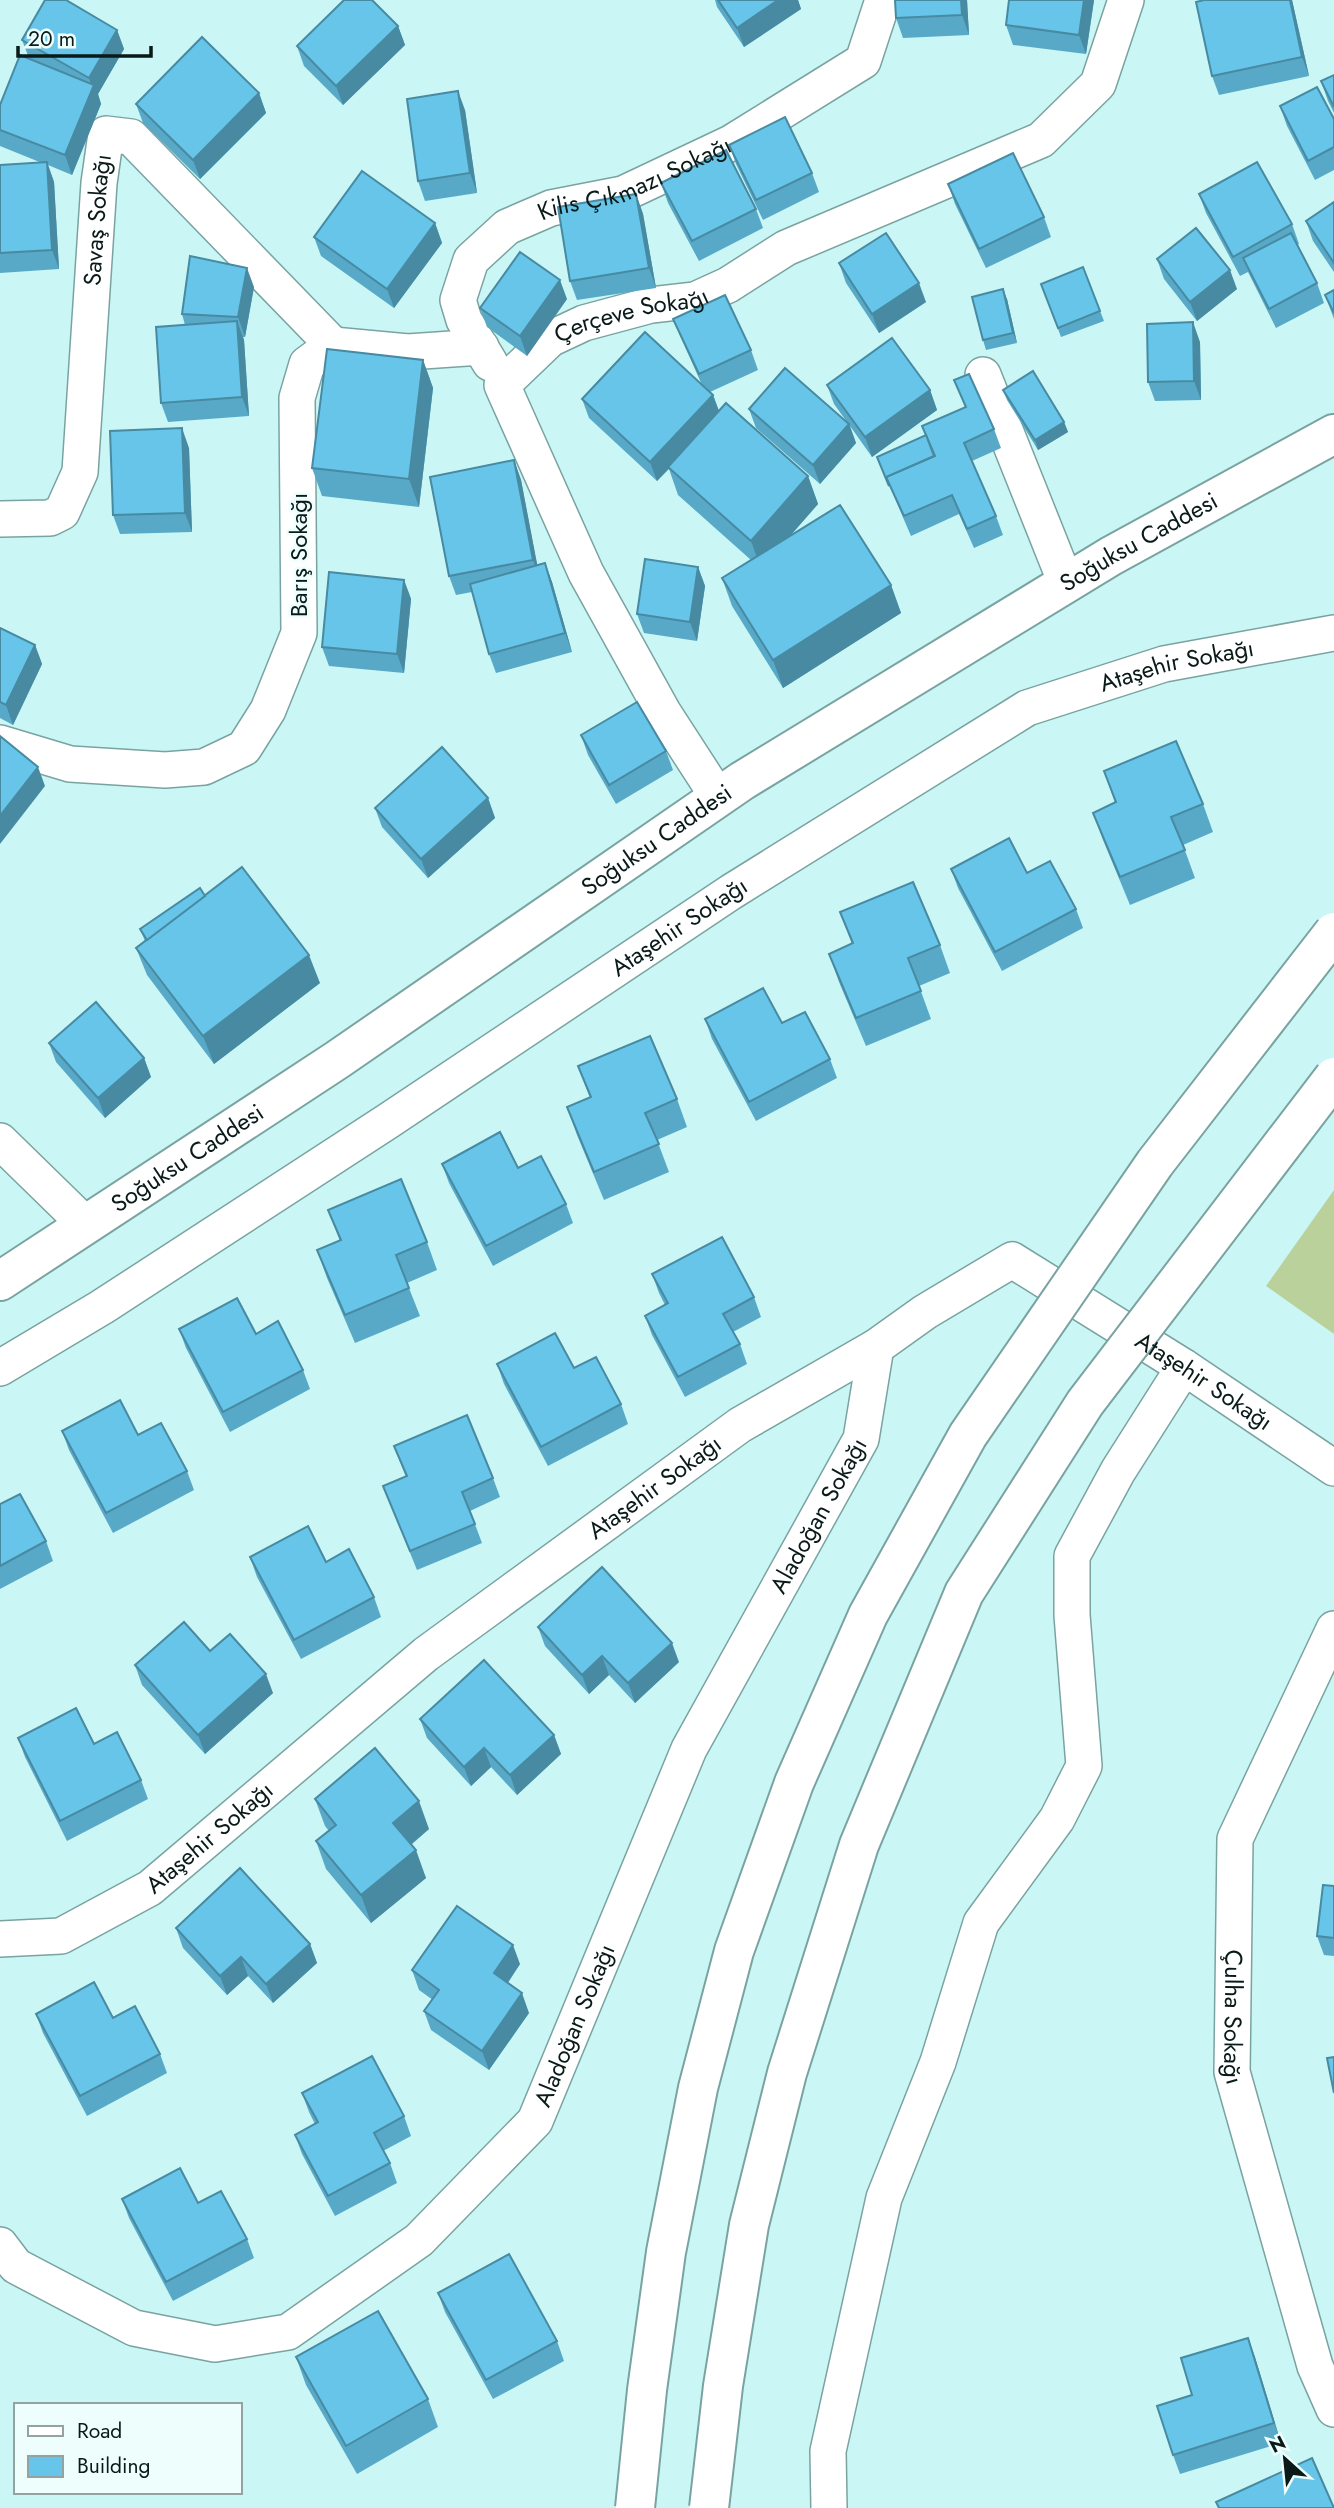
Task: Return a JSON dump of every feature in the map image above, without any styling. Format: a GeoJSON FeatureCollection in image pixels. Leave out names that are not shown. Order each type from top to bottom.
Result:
{"type":"FeatureCollection","features":[{"type":"Feature","properties":{"kind":"main road","name":"Soğuksu Caddesi"},"geometry":{"type":"LineString","coordinates":[[0,1281],[337,1060],[718,797],[1111,556],[1331,441]]}},
{"type":"Feature","properties":{"kind":"main road"},"geometry":{"type":"LineString","coordinates":[[635,2508],[647,2390],[666,2252],[698,2088],[734,1951],[794,1783],[868,1615],[968,1435],[1155,1163],[1334,932]]}},
{"type":"Feature","properties":{"kind":"main road"},"geometry":{"type":"LineString","coordinates":[[709,2508],[723,2386],[750,2225],[787,2073],[859,1845],[964,1593],[1086,1403],[1334,1077]]}},
{"type":"Feature","properties":{"kind":"street","name":"Kilis Çıkmazı Sokağı"},"geometry":{"type":"LineString","coordinates":[[502,385],[464,320],[458,300],[471,260],[507,227],[551,208],[623,194],[731,143],[863,61],[883,0]]}},
{"type":"Feature","properties":{"kind":"street","name":"Çerçeve Sokağı"},"geometry":{"type":"LineString","coordinates":[[502,385],[550,339],[584,323],[651,305],[695,300],[728,285],[786,248],[1041,140],[1098,84],[1126,0]]}},
{"type":"Feature","properties":{"kind":"street","name":"Savaş Sokağı"},"geometry":{"type":"LineString","coordinates":[[0,519],[50,518],[62,512],[80,472],[98,197],[106,134],[131,137],[333,345]]}},
{"type":"Feature","properties":{"kind":"street"},"geometry":{"type":"LineString","coordinates":[[333,345],[408,352],[481,347]]}},
{"type":"Feature","properties":{"kind":"street","name":"Barış Sokağı"},"geometry":{"type":"LineString","coordinates":[[0,743],[70,764],[165,770],[204,767],[244,748],[268,709],[299,633],[297,398],[307,364],[333,345]]}},
{"type":"Feature","properties":{"kind":"street"},"geometry":{"type":"LineString","coordinates":[[983,375],[1066,583]]}},
{"type":"Feature","properties":{"kind":"street"},"geometry":{"type":"LineString","coordinates":[[502,385],[586,573],[663,712],[718,797]]}},
{"type":"Feature","properties":{"kind":"street","name":"Ataşehir Sokağı"},"geometry":{"type":"LineString","coordinates":[[0,1368],[102,1307],[376,1129],[731,892],[1027,708],[1164,664],[1334,633]]}},
{"type":"Feature","properties":{"kind":"street"},"geometry":{"type":"LineString","coordinates":[[0,1141],[86,1225]]}},
{"type":"Feature","properties":{"kind":"street","name":"Ataşehir Sokağı"},"geometry":{"type":"LineString","coordinates":[[0,1939],[61,1936],[150,1888],[426,1654],[740,1425],[876,1347],[925,1312],[1012,1261],[1184,1367],[1334,1468]]}},
{"type":"Feature","properties":{"kind":"street","name":"Aladoğan Sokağı"},"geometry":{"type":"LineString","coordinates":[[0,2245],[16,2266],[134,2328],[215,2344],[288,2332],[419,2239],[535,2121],[689,1749],[861,1439],[876,1347]]}},
{"type":"Feature","properties":{"kind":"street"},"geometry":{"type":"LineString","coordinates":[[829,2508],[828,2451],[884,2198],[938,2062],[981,1923],[1057,1819],[1084,1766],[1072,1615],[1072,1556],[1118,1471],[1184,1367]]}},
{"type":"Feature","properties":{"kind":"street","name":"Çulha Sokağı"},"geometry":{"type":"LineString","coordinates":[[1334,1629],[1235,1839],[1232,2072],[1315,2366],[1334,2409]]}},
{"type":"Feature","properties":{"kind":"green space"},"geometry":{"type":"Polygon","coordinates":[[[1334,1190],[1334,1334],[1266,1286],[1334,1190]]]}},
{"type":"Feature","properties":{"kind":"building"},"geometry":{"type":"Polygon","coordinates":[[[45,0],[66,0],[117,30],[89,78],[22,40],[45,0]]]}},
{"type":"Feature","properties":{"kind":"building"},"geometry":{"type":"Polygon","coordinates":[[[344,0],[372,0],[398,26],[336,86],[297,46],[344,0]]]}},
{"type":"Feature","properties":{"kind":"building"},"geometry":{"type":"Polygon","coordinates":[[[718,0],[778,0],[737,28],[718,0]]]}},
{"type":"Feature","properties":{"kind":"building"},"geometry":{"type":"Polygon","coordinates":[[[895,0],[961,0],[962,15],[896,18],[895,0]]]}},
{"type":"Feature","properties":{"kind":"building"},"geometry":{"type":"Polygon","coordinates":[[[1009,0],[1084,0],[1079,35],[1006,25],[1009,0]]]}},
{"type":"Feature","properties":{"kind":"building"},"geometry":{"type":"Polygon","coordinates":[[[1290,0],[1302,57],[1212,76],[1196,2],[1290,0]]]}},
{"type":"Feature","properties":{"kind":"building"},"geometry":{"type":"Polygon","coordinates":[[[202,37],[259,93],[193,160],[136,104],[202,37]]]}},
{"type":"Feature","properties":{"kind":"building"},"geometry":{"type":"Polygon","coordinates":[[[20,55],[94,85],[65,155],[0,130],[0,105],[20,55]]]}},
{"type":"Feature","properties":{"kind":"building"},"geometry":{"type":"Polygon","coordinates":[[[1334,75],[1334,107],[1321,81],[1334,75]]]}},
{"type":"Feature","properties":{"kind":"building"},"geometry":{"type":"Polygon","coordinates":[[[1317,87],[1334,119],[1334,147],[1308,161],[1280,106],[1317,87]]]}},
{"type":"Feature","properties":{"kind":"building"},"geometry":{"type":"Polygon","coordinates":[[[458,91],[470,173],[418,181],[407,99],[458,91]]]}},
{"type":"Feature","properties":{"kind":"building"},"geometry":{"type":"Polygon","coordinates":[[[785,117],[812,173],[756,200],[729,145],[785,117]]]}},
{"type":"Feature","properties":{"kind":"building"},"geometry":{"type":"Polygon","coordinates":[[[726,150],[756,209],[692,241],[661,183],[726,150]]]}},
{"type":"Feature","properties":{"kind":"building"},"geometry":{"type":"Polygon","coordinates":[[[1013,153],[1044,217],[979,249],[948,184],[1013,153]]]}},
{"type":"Feature","properties":{"kind":"building"},"geometry":{"type":"Polygon","coordinates":[[[47,162],[52,250],[0,253],[0,165],[47,162]]]}},
{"type":"Feature","properties":{"kind":"building"},"geometry":{"type":"Polygon","coordinates":[[[1257,162],[1292,224],[1233,257],[1199,194],[1257,162]]]}},
{"type":"Feature","properties":{"kind":"building"},"geometry":{"type":"Polygon","coordinates":[[[362,171],[435,223],[387,289],[314,237],[362,171]]]}},
{"type":"Feature","properties":{"kind":"building"},"geometry":{"type":"Polygon","coordinates":[[[636,194],[649,268],[570,281],[558,207],[636,194]]]}},
{"type":"Feature","properties":{"kind":"building"},"geometry":{"type":"Polygon","coordinates":[[[1334,202],[1334,263],[1306,221],[1334,202]]]}},
{"type":"Feature","properties":{"kind":"building"},"geometry":{"type":"Polygon","coordinates":[[[1196,228],[1230,270],[1190,302],[1157,259],[1196,228]]]}},
{"type":"Feature","properties":{"kind":"building"},"geometry":{"type":"Polygon","coordinates":[[[886,233],[919,283],[872,314],[839,263],[886,233]]]}},
{"type":"Feature","properties":{"kind":"building"},"geometry":{"type":"Polygon","coordinates":[[[1291,233],[1317,283],[1269,309],[1243,258],[1291,233]]]}},
{"type":"Feature","properties":{"kind":"building"},"geometry":{"type":"Polygon","coordinates":[[[520,252],[560,280],[520,336],[480,308],[520,252]]]}},
{"type":"Feature","properties":{"kind":"building"},"geometry":{"type":"Polygon","coordinates":[[[190,256],[247,268],[238,317],[182,314],[190,256]]]}},
{"type":"Feature","properties":{"kind":"building"},"geometry":{"type":"Polygon","coordinates":[[[1083,267],[1100,311],[1058,328],[1041,284],[1083,267]]]}},
{"type":"Feature","properties":{"kind":"building"},"geometry":{"type":"Polygon","coordinates":[[[1003,289],[1013,333],[983,340],[972,297],[1003,289]]]}},
{"type":"Feature","properties":{"kind":"building"},"geometry":{"type":"Polygon","coordinates":[[[1334,290],[1334,313],[1325,295],[1334,290]]]}},
{"type":"Feature","properties":{"kind":"building"},"geometry":{"type":"Polygon","coordinates":[[[725,295],[751,350],[699,374],[673,319],[725,295]]]}},
{"type":"Feature","properties":{"kind":"building"},"geometry":{"type":"Polygon","coordinates":[[[237,321],[242,397],[161,403],[156,327],[237,321]]]}},
{"type":"Feature","properties":{"kind":"building"},"geometry":{"type":"Polygon","coordinates":[[[1193,322],[1194,381],[1148,382],[1147,324],[1193,322]]]}},
{"type":"Feature","properties":{"kind":"building"},"geometry":{"type":"Polygon","coordinates":[[[645,332],[713,395],[650,462],[582,399],[645,332]]]}},
{"type":"Feature","properties":{"kind":"building"},"geometry":{"type":"Polygon","coordinates":[[[892,338],[930,390],[865,437],[827,385],[892,338]]]}},
{"type":"Feature","properties":{"kind":"building"},"geometry":{"type":"Polygon","coordinates":[[[327,349],[423,360],[409,479],[312,468],[327,349]]]}},
{"type":"Feature","properties":{"kind":"building"},"geometry":{"type":"Polygon","coordinates":[[[785,368],[849,424],[813,465],[749,409],[785,368]]]}},
{"type":"Feature","properties":{"kind":"building"},"geometry":{"type":"Polygon","coordinates":[[[1033,371],[1064,422],[1035,440],[1003,390],[1033,371]]]}},
{"type":"Feature","properties":{"kind":"building"},"geometry":{"type":"Polygon","coordinates":[[[969,374],[994,429],[964,443],[996,516],[967,529],[952,495],[904,516],[886,477],[935,456],[922,426],[966,407],[954,380],[969,374]]]}},
{"type":"Feature","properties":{"kind":"building"},"geometry":{"type":"Polygon","coordinates":[[[726,403],[808,476],[751,541],[668,467],[726,403]]]}},
{"type":"Feature","properties":{"kind":"building"},"geometry":{"type":"Polygon","coordinates":[[[182,428],[185,513],[113,515],[110,431],[182,428]]]}},
{"type":"Feature","properties":{"kind":"building"},"geometry":{"type":"Polygon","coordinates":[[[926,435],[934,456],[886,477],[889,486],[877,457],[926,435]]]}},
{"type":"Feature","properties":{"kind":"building"},"geometry":{"type":"Polygon","coordinates":[[[514,460],[533,560],[449,576],[430,477],[514,460]]]}},
{"type":"Feature","properties":{"kind":"building"},"geometry":{"type":"Polygon","coordinates":[[[840,505],[891,585],[773,660],[722,578],[840,505]]]}},
{"type":"Feature","properties":{"kind":"building"},"geometry":{"type":"Polygon","coordinates":[[[645,559],[698,567],[690,622],[637,614],[645,559]]]}},
{"type":"Feature","properties":{"kind":"building"},"geometry":{"type":"Polygon","coordinates":[[[545,563],[565,633],[489,654],[470,584],[545,563]]]}},
{"type":"Feature","properties":{"kind":"building"},"geometry":{"type":"Polygon","coordinates":[[[329,572],[404,580],[397,654],[322,647],[329,572]]]}},
{"type":"Feature","properties":{"kind":"building"},"geometry":{"type":"Polygon","coordinates":[[[0,628],[35,645],[6,705],[0,702],[0,628]]]}},
{"type":"Feature","properties":{"kind":"building"},"geometry":{"type":"Polygon","coordinates":[[[637,702],[666,751],[609,785],[581,735],[637,702]]]}},
{"type":"Feature","properties":{"kind":"building"},"geometry":{"type":"Polygon","coordinates":[[[0,736],[38,767],[0,816],[0,736]]]}},
{"type":"Feature","properties":{"kind":"building"},"geometry":{"type":"Polygon","coordinates":[[[1176,741],[1203,804],[1171,817],[1185,850],[1120,877],[1093,813],[1116,802],[1104,771],[1176,741]]]}},
{"type":"Feature","properties":{"kind":"building"},"geometry":{"type":"Polygon","coordinates":[[[442,747],[488,798],[421,859],[375,808],[442,747]]]}},
{"type":"Feature","properties":{"kind":"building"},"geometry":{"type":"Polygon","coordinates":[[[1009,838],[1027,873],[1050,861],[1076,909],[995,952],[951,869],[1009,838]]]}},
{"type":"Feature","properties":{"kind":"building"},"geometry":{"type":"Polygon","coordinates":[[[242,867],[309,955],[203,1036],[136,948],[242,867]]]}},
{"type":"Feature","properties":{"kind":"building"},"geometry":{"type":"Polygon","coordinates":[[[913,882],[940,945],[908,958],[921,991],[856,1018],[829,954],[853,943],[840,912],[913,882]]]}},
{"type":"Feature","properties":{"kind":"building"},"geometry":{"type":"Polygon","coordinates":[[[200,888],[205,896],[147,940],[140,929],[200,888]]]}},
{"type":"Feature","properties":{"kind":"building"},"geometry":{"type":"Polygon","coordinates":[[[763,988],[782,1023],[805,1012],[830,1059],[749,1102],[705,1019],[763,988]]]}},
{"type":"Feature","properties":{"kind":"building"},"geometry":{"type":"Polygon","coordinates":[[[96,1002],[144,1058],[98,1098],[49,1043],[96,1002]]]}},
{"type":"Feature","properties":{"kind":"building"},"geometry":{"type":"Polygon","coordinates":[[[650,1036],[677,1099],[645,1113],[659,1144],[594,1172],[567,1107],[591,1097],[578,1066],[650,1036]]]}},
{"type":"Feature","properties":{"kind":"building"},"geometry":{"type":"Polygon","coordinates":[[[500,1132],[518,1168],[541,1156],[566,1204],[486,1246],[442,1164],[500,1132]]]}},
{"type":"Feature","properties":{"kind":"building"},"geometry":{"type":"Polygon","coordinates":[[[401,1179],[427,1242],[396,1255],[409,1288],[345,1315],[317,1250],[341,1240],[328,1210],[401,1179]]]}},
{"type":"Feature","properties":{"kind":"building"},"geometry":{"type":"Polygon","coordinates":[[[722,1237],[754,1297],[723,1314],[740,1344],[678,1377],[645,1316],[668,1303],[652,1274],[722,1237]]]}},
{"type":"Feature","properties":{"kind":"building"},"geometry":{"type":"Polygon","coordinates":[[[237,1298],[256,1334],[278,1321],[303,1370],[223,1412],[179,1329],[237,1298]]]}},
{"type":"Feature","properties":{"kind":"building"},"geometry":{"type":"Polygon","coordinates":[[[555,1333],[574,1368],[596,1357],[621,1404],[541,1447],[497,1364],[555,1333]]]}},
{"type":"Feature","properties":{"kind":"building"},"geometry":{"type":"Polygon","coordinates":[[[120,1400],[138,1435],[161,1423],[187,1471],[106,1513],[62,1431],[120,1400]]]}},
{"type":"Feature","properties":{"kind":"building"},"geometry":{"type":"Polygon","coordinates":[[[467,1415],[493,1478],[462,1492],[475,1524],[410,1551],[383,1486],[407,1476],[394,1446],[467,1415]]]}},
{"type":"Feature","properties":{"kind":"building"},"geometry":{"type":"Polygon","coordinates":[[[20,1494],[46,1541],[0,1566],[0,1504],[20,1494]]]}},
{"type":"Feature","properties":{"kind":"building"},"geometry":{"type":"Polygon","coordinates":[[[308,1526],[326,1562],[349,1549],[374,1597],[294,1640],[250,1557],[308,1526]]]}},
{"type":"Feature","properties":{"kind":"building"},"geometry":{"type":"Polygon","coordinates":[[[602,1567],[672,1643],[628,1683],[602,1656],[582,1675],[538,1627],[602,1567]]]}},
{"type":"Feature","properties":{"kind":"building"},"geometry":{"type":"Polygon","coordinates":[[[184,1622],[210,1651],[230,1634],[266,1674],[198,1735],[135,1665],[184,1622]]]}},
{"type":"Feature","properties":{"kind":"building"},"geometry":{"type":"Polygon","coordinates":[[[484,1660],[554,1735],[510,1775],[484,1748],[464,1767],[420,1719],[484,1660]]]}},
{"type":"Feature","properties":{"kind":"building"},"geometry":{"type":"Polygon","coordinates":[[[76,1708],[94,1744],[117,1732],[141,1780],[60,1821],[18,1738],[76,1708]]]}},
{"type":"Feature","properties":{"kind":"building"},"geometry":{"type":"Polygon","coordinates":[[[375,1748],[419,1801],[393,1823],[416,1850],[361,1895],[316,1841],[336,1825],[315,1799],[375,1748]]]}},
{"type":"Feature","properties":{"kind":"building"},"geometry":{"type":"Polygon","coordinates":[[[240,1868],[310,1944],[266,1984],[241,1957],[220,1976],[176,1928],[240,1868]]]}},
{"type":"Feature","properties":{"kind":"building"},"geometry":{"type":"Polygon","coordinates":[[[1323,1885],[1334,1886],[1334,1938],[1317,1936],[1323,1885]]]}},
{"type":"Feature","properties":{"kind":"building"},"geometry":{"type":"Polygon","coordinates":[[[457,1906],[513,1945],[494,1973],[522,1993],[482,2051],[424,2011],[439,1990],[412,1970],[457,1906]]]}},
{"type":"Feature","properties":{"kind":"building"},"geometry":{"type":"Polygon","coordinates":[[[94,1982],[113,2018],[135,2006],[160,2054],[80,2096],[36,2014],[94,1982]]]}},
{"type":"Feature","properties":{"kind":"building"},"geometry":{"type":"Polygon","coordinates":[[[372,2056],[404,2116],[374,2133],[390,2163],[328,2196],[295,2135],[318,2122],[302,2093],[372,2056]]]}},
{"type":"Feature","properties":{"kind":"building"},"geometry":{"type":"Polygon","coordinates":[[[1334,2057],[1334,2093],[1327,2058],[1334,2057]]]}},
{"type":"Feature","properties":{"kind":"building"},"geometry":{"type":"Polygon","coordinates":[[[180,2168],[198,2203],[221,2191],[247,2239],[166,2282],[122,2199],[180,2168]]]}},
{"type":"Feature","properties":{"kind":"building"},"geometry":{"type":"Polygon","coordinates":[[[509,2254],[557,2341],[486,2380],[438,2293],[509,2254]]]}},
{"type":"Feature","properties":{"kind":"building"},"geometry":{"type":"Polygon","coordinates":[[[378,2311],[428,2399],[346,2446],[296,2357],[378,2311]]]}},
{"type":"Feature","properties":{"kind":"building"},"geometry":{"type":"Polygon","coordinates":[[[1248,2338],[1274,2423],[1173,2455],[1157,2406],[1192,2395],[1181,2358],[1248,2338]]]}},
{"type":"Feature","properties":{"kind":"building"},"geometry":{"type":"Polygon","coordinates":[[[1312,2458],[1334,2508],[1219,2508],[1216,2502],[1312,2458]]]}}]}
